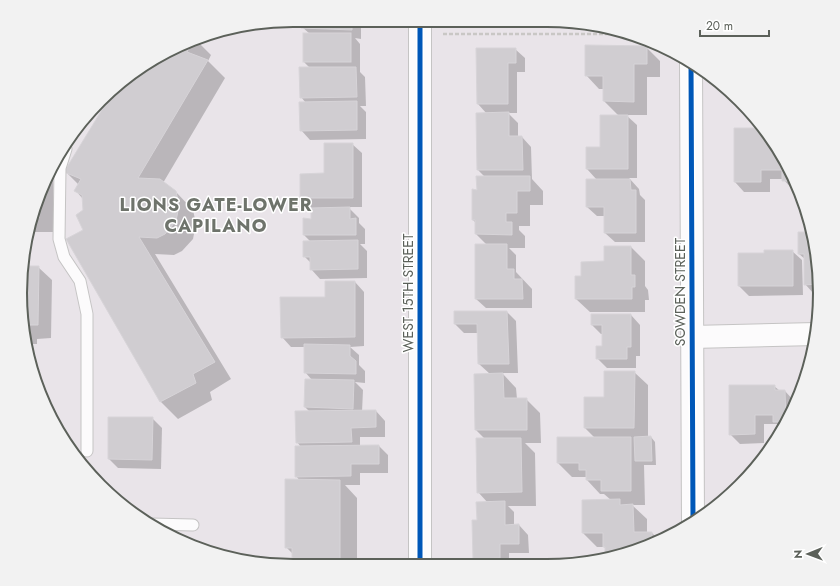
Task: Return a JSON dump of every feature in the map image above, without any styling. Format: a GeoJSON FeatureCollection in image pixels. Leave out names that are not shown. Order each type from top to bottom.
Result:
{"type":"FeatureCollection","features":[{"type":"Feature","properties":{"kind":"street","name":"WEST 15TH STREET"},"geometry":{"type":"LineString","coordinates":[[420,27],[420,559]]}},
{"type":"Feature","properties":{"kind":"street","name":"SOWDEN STREET"},"geometry":{"type":"LineString","coordinates":[[693,515],[692,337],[696,73]]}},
{"type":"Feature","properties":{"kind":"street"},"geometry":{"type":"LineString","coordinates":[[692,337],[810,334]]}},
{"type":"Feature","properties":{"kind":"lane"},"geometry":{"type":"LineString","coordinates":[[62,162],[60,168],[59,239],[64,257],[80,281],[87,314],[86,451]]}},
{"type":"Feature","properties":{"kind":"lane"},"geometry":{"type":"LineString","coordinates":[[162,524],[193,524]]}},
{"type":"Feature","properties":{"kind":"path"},"geometry":{"type":"LineString","coordinates":[[442,34],[608,34]]}},
{"type":"Feature","properties":{"kind":"building"},"geometry":{"type":"Polygon","coordinates":[[[352,27],[352,30],[301,28],[352,27]]]}},
{"type":"Feature","properties":{"kind":"building"},"geometry":{"type":"Polygon","coordinates":[[[303,33],[351,33],[351,62],[303,62],[303,33]]]}},
{"type":"Feature","properties":{"kind":"building"},"geometry":{"type":"Polygon","coordinates":[[[585,45],[647,46],[647,64],[634,64],[634,102],[603,101],[603,76],[585,76],[585,45]]]}},
{"type":"Feature","properties":{"kind":"building"},"geometry":{"type":"Polygon","coordinates":[[[189,48],[187,52],[208,60],[138,178],[160,179],[176,191],[179,206],[176,221],[165,234],[157,238],[139,237],[215,362],[193,374],[196,383],[160,402],[66,239],[83,230],[76,215],[83,210],[82,195],[74,191],[81,179],[64,172],[105,105],[131,82],[175,54],[189,48]]]}},
{"type":"Feature","properties":{"kind":"building"},"geometry":{"type":"Polygon","coordinates":[[[476,48],[516,48],[516,63],[508,63],[508,104],[477,104],[476,48]]]}},
{"type":"Feature","properties":{"kind":"building"},"geometry":{"type":"Polygon","coordinates":[[[299,67],[356,67],[357,97],[300,98],[299,67]]]}},
{"type":"Feature","properties":{"kind":"building"},"geometry":{"type":"Polygon","coordinates":[[[357,101],[357,130],[300,131],[299,102],[357,101]]]}},
{"type":"Feature","properties":{"kind":"building"},"geometry":{"type":"Polygon","coordinates":[[[509,112],[509,136],[522,136],[523,170],[477,170],[476,113],[509,112]]]}},
{"type":"Feature","properties":{"kind":"building"},"geometry":{"type":"Polygon","coordinates":[[[600,115],[628,115],[628,169],[586,169],[586,147],[600,147],[600,115]]]}},
{"type":"Feature","properties":{"kind":"building"},"geometry":{"type":"Polygon","coordinates":[[[734,128],[755,128],[768,145],[789,181],[782,181],[782,170],[761,170],[761,182],[734,182],[734,128]]]}},
{"type":"Feature","properties":{"kind":"building"},"geometry":{"type":"Polygon","coordinates":[[[324,143],[353,143],[353,198],[300,198],[300,174],[324,173],[324,143]]]}},
{"type":"Feature","properties":{"kind":"building"},"geometry":{"type":"Polygon","coordinates":[[[476,176],[530,176],[530,191],[517,191],[517,213],[506,213],[506,222],[512,222],[512,235],[475,234],[475,220],[472,220],[472,189],[477,190],[476,176]]]}},
{"type":"Feature","properties":{"kind":"building"},"geometry":{"type":"Polygon","coordinates":[[[586,179],[630,179],[631,190],[636,190],[636,233],[604,233],[604,207],[586,207],[586,179]]]}},
{"type":"Feature","properties":{"kind":"building"},"geometry":{"type":"Polygon","coordinates":[[[350,207],[350,219],[356,218],[356,235],[303,235],[303,218],[311,219],[311,208],[350,207]]]}},
{"type":"Feature","properties":{"kind":"building"},"geometry":{"type":"Polygon","coordinates":[[[798,232],[806,232],[811,258],[812,284],[804,285],[804,254],[798,254],[798,232]]]}},
{"type":"Feature","properties":{"kind":"building"},"geometry":{"type":"Polygon","coordinates":[[[358,240],[358,269],[310,270],[310,257],[303,257],[303,241],[358,240]]]}},
{"type":"Feature","properties":{"kind":"building"},"geometry":{"type":"Polygon","coordinates":[[[475,244],[507,244],[507,269],[514,269],[514,279],[522,279],[523,299],[475,299],[475,244]]]}},
{"type":"Feature","properties":{"kind":"building"},"geometry":{"type":"Polygon","coordinates":[[[604,246],[631,246],[631,275],[635,275],[635,287],[632,287],[632,299],[575,299],[575,276],[581,276],[581,262],[604,261],[604,246]]]}},
{"type":"Feature","properties":{"kind":"building"},"geometry":{"type":"Polygon","coordinates":[[[764,250],[793,250],[793,286],[738,286],[738,253],[764,253],[764,250]]]}},
{"type":"Feature","properties":{"kind":"building"},"geometry":{"type":"Polygon","coordinates":[[[29,266],[39,266],[38,325],[29,325],[27,293],[29,266]]]}},
{"type":"Feature","properties":{"kind":"building"},"geometry":{"type":"Polygon","coordinates":[[[325,281],[355,281],[355,337],[281,338],[280,297],[325,297],[325,281]]]}},
{"type":"Feature","properties":{"kind":"building"},"geometry":{"type":"Polygon","coordinates":[[[454,311],[507,311],[509,364],[478,364],[477,324],[454,324],[454,311]]]}},
{"type":"Feature","properties":{"kind":"building"},"geometry":{"type":"Polygon","coordinates":[[[591,314],[631,314],[631,347],[627,347],[627,359],[596,359],[596,346],[602,346],[602,325],[591,325],[591,314]]]}},
{"type":"Feature","properties":{"kind":"building"},"geometry":{"type":"Polygon","coordinates":[[[304,344],[350,345],[350,356],[356,361],[356,374],[304,373],[304,344]]]}},
{"type":"Feature","properties":{"kind":"building"},"geometry":{"type":"Polygon","coordinates":[[[604,371],[635,371],[634,428],[584,428],[584,397],[604,397],[604,371]]]}},
{"type":"Feature","properties":{"kind":"building"},"geometry":{"type":"Polygon","coordinates":[[[503,373],[504,398],[527,398],[527,430],[475,430],[474,374],[503,373]]]}},
{"type":"Feature","properties":{"kind":"building"},"geometry":{"type":"Polygon","coordinates":[[[305,379],[354,380],[353,409],[304,407],[305,379]]]}},
{"type":"Feature","properties":{"kind":"building"},"geometry":{"type":"Polygon","coordinates":[[[729,385],[775,385],[775,390],[785,390],[786,412],[779,422],[773,422],[773,415],[755,415],[755,434],[729,435],[729,385]]]}},
{"type":"Feature","properties":{"kind":"building"},"geometry":{"type":"Polygon","coordinates":[[[376,410],[376,427],[351,428],[352,442],[296,443],[295,411],[376,410]]]}},
{"type":"Feature","properties":{"kind":"building"},"geometry":{"type":"Polygon","coordinates":[[[108,417],[153,417],[152,460],[108,459],[108,417]]]}},
{"type":"Feature","properties":{"kind":"building"},"geometry":{"type":"Polygon","coordinates":[[[651,436],[652,461],[635,461],[634,437],[651,436]]]}},
{"type":"Feature","properties":{"kind":"building"},"geometry":{"type":"Polygon","coordinates":[[[557,437],[631,437],[631,491],[601,491],[601,480],[586,480],[586,470],[579,470],[579,463],[557,463],[557,437]]]}},
{"type":"Feature","properties":{"kind":"building"},"geometry":{"type":"Polygon","coordinates":[[[476,438],[521,438],[522,492],[477,493],[476,438]]]}},
{"type":"Feature","properties":{"kind":"building"},"geometry":{"type":"Polygon","coordinates":[[[379,445],[379,464],[351,464],[351,476],[295,477],[295,446],[379,445]]]}},
{"type":"Feature","properties":{"kind":"building"},"geometry":{"type":"Polygon","coordinates":[[[285,479],[340,480],[340,559],[292,559],[292,548],[285,548],[285,479]]]}},
{"type":"Feature","properties":{"kind":"building"},"geometry":{"type":"Polygon","coordinates":[[[620,499],[620,505],[633,504],[634,532],[652,532],[652,538],[633,545],[605,553],[605,547],[603,547],[603,533],[582,533],[582,500],[620,499]]]}},
{"type":"Feature","properties":{"kind":"building"},"geometry":{"type":"Polygon","coordinates":[[[505,501],[505,525],[519,524],[519,544],[500,544],[500,558],[473,559],[472,520],[477,520],[476,502],[505,501]]]}},
{"type":"Feature","properties":{"kind":"cycle path"},"geometry":{"type":"LineString","coordinates":[[420,27],[420,559]]}},
{"type":"Feature","properties":{"kind":"cycle path"},"geometry":{"type":"LineString","coordinates":[[691,70],[693,515]]}},
{"type":"Feature","properties":{"kind":"district","name":"LIONS GATE-LOWER CAPILANO"},"geometry":{"type":"Point","coordinates":[216,215]}}]}
